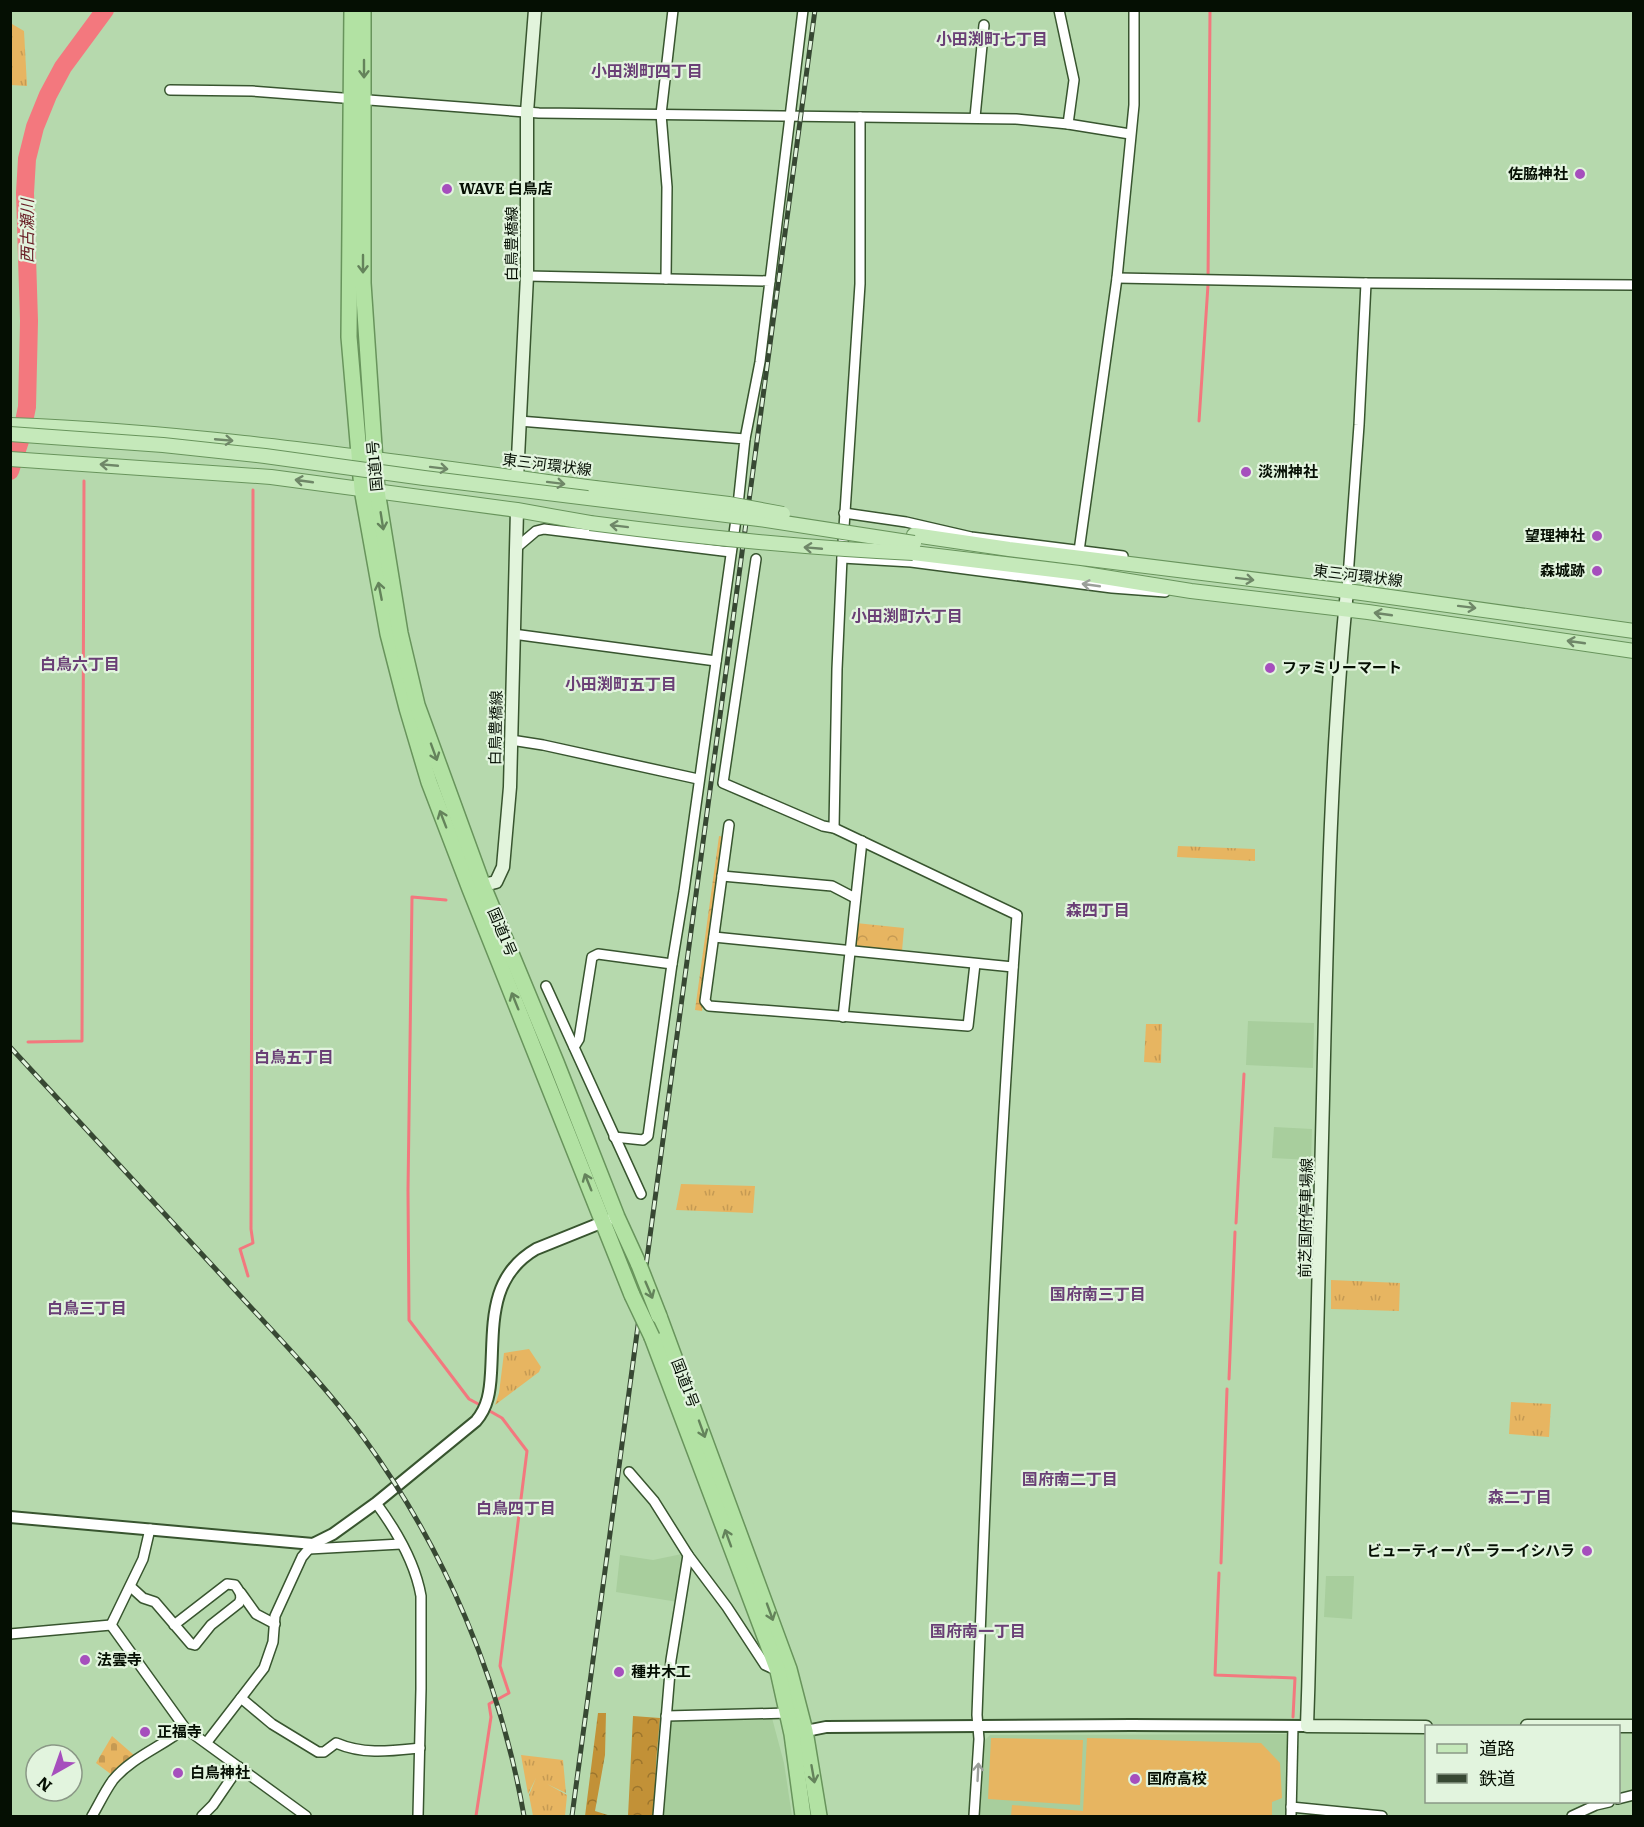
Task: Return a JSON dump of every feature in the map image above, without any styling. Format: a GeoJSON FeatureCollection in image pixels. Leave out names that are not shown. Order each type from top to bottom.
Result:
{"type":"FeatureCollection","features":[{"type":"Feature","properties":{"kind":"highway","name":"国道1号"},"geometry":{"type":"LineString","coordinates":[[352,10],[363,283],[374,459],[369,490]]}},
{"type":"Feature","properties":{"kind":"highway","name":"国道1号"},"geometry":{"type":"LineString","coordinates":[[363,10],[357,98],[349,337],[358,458],[369,490],[388,634],[429,782],[476,887],[610,1219],[632,1295],[652,1337],[778,1671],[788,1713],[798,1733],[819,1816]]}},
{"type":"Feature","properties":{"kind":"highway","name":"国道1号"},"geometry":{"type":"LineString","coordinates":[[610,1219],[639,1265],[776,1628],[789,1669],[798,1733],[803,1816]]}},
{"type":"Feature","properties":{"kind":"main road","name":"白鳥豊橋線"},"geometry":{"type":"LineString","coordinates":[[517,478],[527,276],[527,112],[535,10]]}},
{"type":"Feature","properties":{"kind":"main road","name":"東三河環状線"},"geometry":{"type":"LineString","coordinates":[[10,424],[82,427],[239,441],[729,504],[914,543],[1079,573],[1191,591],[1345,610],[1634,651]]}},
{"type":"Feature","properties":{"kind":"main road","name":"東三河環状線"},"geometry":{"type":"LineString","coordinates":[[10,434],[152,444],[265,456],[435,480],[759,519],[1008,558],[1079,573]]}},
{"type":"Feature","properties":{"kind":"main road","name":"東三河環状線"},"geometry":{"type":"LineString","coordinates":[[10,459],[81,462],[271,477],[723,540],[828,549],[914,543],[1078,554],[1187,572],[1347,591],[1634,631]]}},
{"type":"Feature","properties":{"kind":"main road","name":"白鳥豊橋線"},"geometry":{"type":"LineString","coordinates":[[476,887],[496,882],[503,867],[510,788],[517,510]]}},
{"type":"Feature","properties":{"kind":"main road","name":"東三河環状線"},"geometry":{"type":"LineString","coordinates":[[1008,558],[1078,554]]}},
{"type":"Feature","properties":{"kind":"main road","name":"前芝国府停車場線"},"geometry":{"type":"LineString","coordinates":[[1307,1726],[1328,906],[1335,750],[1347,591]]}},
{"type":"Feature","properties":{"kind":"main road"},"geometry":{"type":"LineString","coordinates":[[1307,1726],[1425,1727]]}},
{"type":"Feature","properties":{"kind":"street"},"geometry":{"type":"LineString","coordinates":[[666,279],[667,187],[661,114],[673,10]]}},
{"type":"Feature","properties":{"kind":"street"},"geometry":{"type":"LineString","coordinates":[[614,1137],[643,1140],[648,1136],[684,891],[745,439],[760,362],[803,10]]}},
{"type":"Feature","properties":{"kind":"street"},"geometry":{"type":"LineString","coordinates":[[1059,10],[1074,80],[1068,124]]}},
{"type":"Feature","properties":{"kind":"street"},"geometry":{"type":"LineString","coordinates":[[844,513],[906,522],[971,537],[1078,554],[1117,278],[1134,105],[1134,10]]}},
{"type":"Feature","properties":{"kind":"street"},"geometry":{"type":"LineString","coordinates":[[975,117],[984,25]]}},
{"type":"Feature","properties":{"kind":"street"},"geometry":{"type":"LineString","coordinates":[[170,90],[252,91],[527,112],[975,117],[1068,124],[1130,134]]}},
{"type":"Feature","properties":{"kind":"street"},"geometry":{"type":"LineString","coordinates":[[834,828],[837,669],[844,513],[860,284],[860,117]]}},
{"type":"Feature","properties":{"kind":"street"},"geometry":{"type":"LineString","coordinates":[[527,276],[770,281]]}},
{"type":"Feature","properties":{"kind":"street"},"geometry":{"type":"LineString","coordinates":[[1117,278],[1634,285]]}},
{"type":"Feature","properties":{"kind":"street"},"geometry":{"type":"LineString","coordinates":[[1347,591],[1366,283]]}},
{"type":"Feature","properties":{"kind":"street"},"geometry":{"type":"LineString","coordinates":[[519,421],[745,439]]}},
{"type":"Feature","properties":{"kind":"street"},"geometry":{"type":"LineString","coordinates":[[516,548],[536,531],[544,529],[731,552]]}},
{"type":"Feature","properties":{"kind":"street"},"geometry":{"type":"LineString","coordinates":[[842,558],[911,562],[1152,592],[1191,591]]}},
{"type":"Feature","properties":{"kind":"street"},"geometry":{"type":"LineString","coordinates":[[756,559],[723,783],[823,826],[834,828],[1017,915],[999,1205],[983,1556],[978,1775],[974,1816]]}},
{"type":"Feature","properties":{"kind":"street"},"geometry":{"type":"LineString","coordinates":[[513,634],[716,661]]}},
{"type":"Feature","properties":{"kind":"street"},"geometry":{"type":"LineString","coordinates":[[511,740],[699,779]]}},
{"type":"Feature","properties":{"kind":"street"},"geometry":{"type":"LineString","coordinates":[[729,825],[705,1001],[709,1006],[968,1026],[975,963]]}},
{"type":"Feature","properties":{"kind":"street"},"geometry":{"type":"LineString","coordinates":[[843,1017],[862,841]]}},
{"type":"Feature","properties":{"kind":"street"},"geometry":{"type":"LineString","coordinates":[[722,876],[832,886],[855,898]]}},
{"type":"Feature","properties":{"kind":"street"},"geometry":{"type":"LineString","coordinates":[[714,937],[1013,967]]}},
{"type":"Feature","properties":{"kind":"street"},"geometry":{"type":"LineString","coordinates":[[574,1047],[579,1039],[592,957],[598,954],[672,964]]}},
{"type":"Feature","properties":{"kind":"street"},"geometry":{"type":"LineString","coordinates":[[546,986],[641,1194]]}},
{"type":"Feature","properties":{"kind":"street"},"geometry":{"type":"LineString","coordinates":[[207,1743],[264,1668],[273,1642],[275,1616],[302,1557],[311,1546],[333,1534],[376,1503],[476,1421],[483,1412],[491,1384],[495,1308],[500,1290],[512,1269],[526,1255],[610,1219]]}},
{"type":"Feature","properties":{"kind":"street"},"geometry":{"type":"LineString","coordinates":[[629,1472],[654,1502],[688,1555],[728,1607],[765,1665],[778,1671]]}},
{"type":"Feature","properties":{"kind":"street"},"geometry":{"type":"LineString","coordinates":[[376,1503],[391,1523],[418,1582],[421,1596],[418,1816]]}},
{"type":"Feature","properties":{"kind":"street"},"geometry":{"type":"LineString","coordinates":[[10,1517],[311,1546],[401,1544]]}},
{"type":"Feature","properties":{"kind":"street"},"geometry":{"type":"LineString","coordinates":[[111,1625],[143,1559],[150,1529]]}},
{"type":"Feature","properties":{"kind":"street"},"geometry":{"type":"LineString","coordinates":[[658,1816],[673,1650],[688,1555]]}},
{"type":"Feature","properties":{"kind":"street"},"geometry":{"type":"LineString","coordinates":[[174,1625],[227,1584],[235,1585],[256,1614],[274,1624]]}},
{"type":"Feature","properties":{"kind":"street"},"geometry":{"type":"LineString","coordinates":[[131,1587],[143,1598],[155,1602],[191,1644],[195,1645],[211,1625],[239,1603],[241,1593]]}},
{"type":"Feature","properties":{"kind":"street"},"geometry":{"type":"LineString","coordinates":[[10,1634],[111,1625]]}},
{"type":"Feature","properties":{"kind":"street"},"geometry":{"type":"LineString","coordinates":[[111,1625],[185,1728],[239,1767],[294,1813],[306,1816]]}},
{"type":"Feature","properties":{"kind":"street"},"geometry":{"type":"LineString","coordinates":[[241,1698],[272,1724],[318,1752],[324,1752],[336,1743],[364,1752],[420,1748]]}},
{"type":"Feature","properties":{"kind":"street"},"geometry":{"type":"LineString","coordinates":[[666,1716],[788,1713]]}},
{"type":"Feature","properties":{"kind":"street"},"geometry":{"type":"LineString","coordinates":[[1293,1726],[1291,1812],[1382,1816]]}},
{"type":"Feature","properties":{"kind":"street"},"geometry":{"type":"LineString","coordinates":[[798,1733],[826,1727],[1307,1726]]}},
{"type":"Feature","properties":{"kind":"street"},"geometry":{"type":"LineString","coordinates":[[92,1816],[115,1778],[136,1760],[173,1738],[185,1728]]}},
{"type":"Feature","properties":{"kind":"street"},"geometry":{"type":"LineString","coordinates":[[202,1816],[213,1805],[239,1767]]}},
{"type":"Feature","properties":{"kind":"street"},"geometry":{"type":"LineString","coordinates":[[1572,1816],[1605,1803]]}},
{"type":"Feature","properties":{"kind":"shaded area"},"geometry":{"type":"Polygon","coordinates":[[[1248,1021],[1314,1023],[1313,1068],[1246,1065],[1248,1021]]]}},
{"type":"Feature","properties":{"kind":"shaded area"},"geometry":{"type":"Polygon","coordinates":[[[1274,1127],[1312,1129],[1311,1160],[1272,1158],[1274,1127]]]}},
{"type":"Feature","properties":{"kind":"shaded area"},"geometry":{"type":"Polygon","coordinates":[[[682,1554],[685,1557],[678,1602],[616,1592],[620,1555],[653,1560],[682,1554]]]}},
{"type":"Feature","properties":{"kind":"shaded area"},"geometry":{"type":"Polygon","coordinates":[[[1326,1576],[1354,1576],[1352,1619],[1324,1617],[1326,1576]]]}},
{"type":"Feature","properties":{"kind":"shaded area"},"geometry":{"type":"Polygon","coordinates":[[[772,1718],[784,1763],[792,1816],[663,1816],[668,1720],[772,1718]]]}},
{"type":"Feature","properties":{"kind":"shaded area","name":"国府高校"},"geometry":{"type":"Polygon","coordinates":[[[1288,1734],[1286,1816],[980,1816],[984,1741],[990,1735],[1288,1734]]]}},
{"type":"Feature","properties":{"kind":"green space"},"geometry":{"type":"Polygon","coordinates":[[[12,24],[24,31],[27,86],[11,85],[12,24]]]}},
{"type":"Feature","properties":{"kind":"green space"},"geometry":{"type":"Polygon","coordinates":[[[719,836],[725,837],[702,1011],[695,1010],[719,836]]]}},
{"type":"Feature","properties":{"kind":"green space"},"geometry":{"type":"Polygon","coordinates":[[[1178,846],[1255,849],[1255,861],[1177,857],[1178,846]]]}},
{"type":"Feature","properties":{"kind":"green space"},"geometry":{"type":"Polygon","coordinates":[[[856,923],[904,928],[902,951],[853,946],[856,923]]]}},
{"type":"Feature","properties":{"kind":"green space"},"geometry":{"type":"Polygon","coordinates":[[[1146,1024],[1162,1024],[1161,1063],[1144,1062],[1146,1024]]]}},
{"type":"Feature","properties":{"kind":"green space"},"geometry":{"type":"Polygon","coordinates":[[[681,1184],[755,1186],[753,1213],[676,1210],[681,1184]]]}},
{"type":"Feature","properties":{"kind":"green space"},"geometry":{"type":"Polygon","coordinates":[[[1331,1280],[1400,1283],[1399,1311],[1331,1309],[1331,1280]]]}},
{"type":"Feature","properties":{"kind":"green space"},"geometry":{"type":"Polygon","coordinates":[[[529,1349],[541,1367],[539,1372],[495,1405],[499,1393],[504,1353],[529,1349]]]}},
{"type":"Feature","properties":{"kind":"green space"},"geometry":{"type":"Polygon","coordinates":[[[1511,1402],[1551,1404],[1549,1437],[1509,1434],[1511,1402]]]}},
{"type":"Feature","properties":{"kind":"green space"},"geometry":{"type":"Polygon","coordinates":[[[598,1713],[606,1713],[605,1755],[595,1811],[611,1816],[585,1816],[598,1713]]]}},
{"type":"Feature","properties":{"kind":"green space"},"geometry":{"type":"Polygon","coordinates":[[[633,1716],[660,1718],[655,1816],[628,1816],[633,1716]]]}},
{"type":"Feature","properties":{"kind":"green space"},"geometry":{"type":"Polygon","coordinates":[[[112,1736],[135,1756],[112,1775],[96,1763],[112,1736]]]}},
{"type":"Feature","properties":{"kind":"green space"},"geometry":{"type":"Polygon","coordinates":[[[991,1738],[1083,1740],[1080,1805],[988,1799],[991,1738]]]}},
{"type":"Feature","properties":{"kind":"green space","name":"国府高校"},"geometry":{"type":"Polygon","coordinates":[[[1087,1738],[1261,1743],[1280,1763],[1282,1798],[1272,1802],[1272,1816],[1011,1816],[1012,1805],[1083,1811],[1087,1738]]]}},
{"type":"Feature","properties":{"kind":"green space"},"geometry":{"type":"Polygon","coordinates":[[[521,1755],[563,1760],[566,1793],[547,1784],[567,1795],[565,1816],[533,1816],[529,1795],[536,1778],[528,1794],[521,1755]]]}},
{"type":"Feature","properties":{"kind":"waterway","name":"西古瀬川"},"geometry":{"type":"LineString","coordinates":[[10,471],[20,441],[27,407],[29,321],[25,193],[27,159],[35,127],[48,95],[63,67],[105,10]]}},
{"type":"Feature","properties":{"kind":"waterway"},"geometry":{"type":"LineString","coordinates":[[1199,421],[1208,285],[1210,10]]}},
{"type":"Feature","properties":{"kind":"waterway"},"geometry":{"type":"LineString","coordinates":[[28,1042],[82,1041],[84,481]]}},
{"type":"Feature","properties":{"kind":"waterway"},"geometry":{"type":"LineString","coordinates":[[248,1276],[240,1249],[253,1243],[251,1229],[253,490]]}},
{"type":"Feature","properties":{"kind":"waterway"},"geometry":{"type":"LineString","coordinates":[[446,900],[412,897],[408,1191],[409,1320],[469,1399],[482,1406]]}},
{"type":"Feature","properties":{"kind":"waterway"},"geometry":{"type":"LineString","coordinates":[[1236,1223],[1244,1074]]}},
{"type":"Feature","properties":{"kind":"waterway"},"geometry":{"type":"LineString","coordinates":[[1229,1379],[1235,1232]]}},
{"type":"Feature","properties":{"kind":"waterway"},"geometry":{"type":"LineString","coordinates":[[1221,1563],[1227,1389]]}},
{"type":"Feature","properties":{"kind":"waterway"},"geometry":{"type":"LineString","coordinates":[[476,1816],[491,1717],[489,1704],[509,1693],[500,1666],[527,1451],[502,1418],[488,1410]]}},
{"type":"Feature","properties":{"kind":"waterway"},"geometry":{"type":"LineString","coordinates":[[1219,1573],[1215,1675],[1295,1678],[1293,1717]]}},
{"type":"Feature","properties":{"kind":"railway"},"geometry":{"type":"LineString","coordinates":[[572,1816],[815,10]]}},
{"type":"Feature","properties":{"kind":"railway"},"geometry":{"type":"LineString","coordinates":[[10,1047],[313,1375],[363,1437],[392,1480],[444,1570],[484,1665],[514,1765],[524,1816]]}},
{"type":"Feature","properties":{"kind":"place","name":"佐脇神社"},"geometry":{"type":"Point","coordinates":[1580,174]}},
{"type":"Feature","properties":{"kind":"place","name":"WAVE 白鳥店"},"geometry":{"type":"Point","coordinates":[447,189]}},
{"type":"Feature","properties":{"kind":"place","name":"淡洲神社"},"geometry":{"type":"Point","coordinates":[1246,472]}},
{"type":"Feature","properties":{"kind":"place","name":"望理神社"},"geometry":{"type":"Point","coordinates":[1597,536]}},
{"type":"Feature","properties":{"kind":"place","name":"森城跡"},"geometry":{"type":"Point","coordinates":[1597,571]}},
{"type":"Feature","properties":{"kind":"place","name":"ファミリーマート"},"geometry":{"type":"Point","coordinates":[1270,668]}},
{"type":"Feature","properties":{"kind":"place","name":"ビューティーパーラーイシハラ"},"geometry":{"type":"Point","coordinates":[1587,1551]}},
{"type":"Feature","properties":{"kind":"place","name":"法雲寺"},"geometry":{"type":"Point","coordinates":[85,1660]}},
{"type":"Feature","properties":{"kind":"place","name":"種井木工"},"geometry":{"type":"Point","coordinates":[619,1672]}},
{"type":"Feature","properties":{"kind":"place","name":"正福寺"},"geometry":{"type":"Point","coordinates":[145,1732]}},
{"type":"Feature","properties":{"kind":"place","name":"白鳥神社"},"geometry":{"type":"Point","coordinates":[178,1773]}},
{"type":"Feature","properties":{"kind":"place","name":"国府高校"},"geometry":{"type":"Point","coordinates":[1135,1779]}},
{"type":"Feature","properties":{"kind":"district","name":"小田渕町七丁目"},"geometry":{"type":"Point","coordinates":[992,39]}},
{"type":"Feature","properties":{"kind":"district","name":"小田渕町四丁目"},"geometry":{"type":"Point","coordinates":[647,71]}},
{"type":"Feature","properties":{"kind":"district","name":"小田渕町六丁目"},"geometry":{"type":"Point","coordinates":[907,616]}},
{"type":"Feature","properties":{"kind":"district","name":"白鳥六丁目"},"geometry":{"type":"Point","coordinates":[80,664]}},
{"type":"Feature","properties":{"kind":"district","name":"小田渕町五丁目"},"geometry":{"type":"Point","coordinates":[621,684]}},
{"type":"Feature","properties":{"kind":"district","name":"森四丁目"},"geometry":{"type":"Point","coordinates":[1098,910]}},
{"type":"Feature","properties":{"kind":"district","name":"白鳥五丁目"},"geometry":{"type":"Point","coordinates":[294,1057]}},
{"type":"Feature","properties":{"kind":"district","name":"国府南三丁目"},"geometry":{"type":"Point","coordinates":[1098,1294]}},
{"type":"Feature","properties":{"kind":"district","name":"白鳥三丁目"},"geometry":{"type":"Point","coordinates":[87,1308]}},
{"type":"Feature","properties":{"kind":"district","name":"国府南二丁目"},"geometry":{"type":"Point","coordinates":[1070,1479]}},
{"type":"Feature","properties":{"kind":"district","name":"森二丁目"},"geometry":{"type":"Point","coordinates":[1520,1497]}},
{"type":"Feature","properties":{"kind":"district","name":"白鳥四丁目"},"geometry":{"type":"Point","coordinates":[516,1508]}},
{"type":"Feature","properties":{"kind":"district","name":"国府南一丁目"},"geometry":{"type":"Point","coordinates":[978,1631]}}]}
